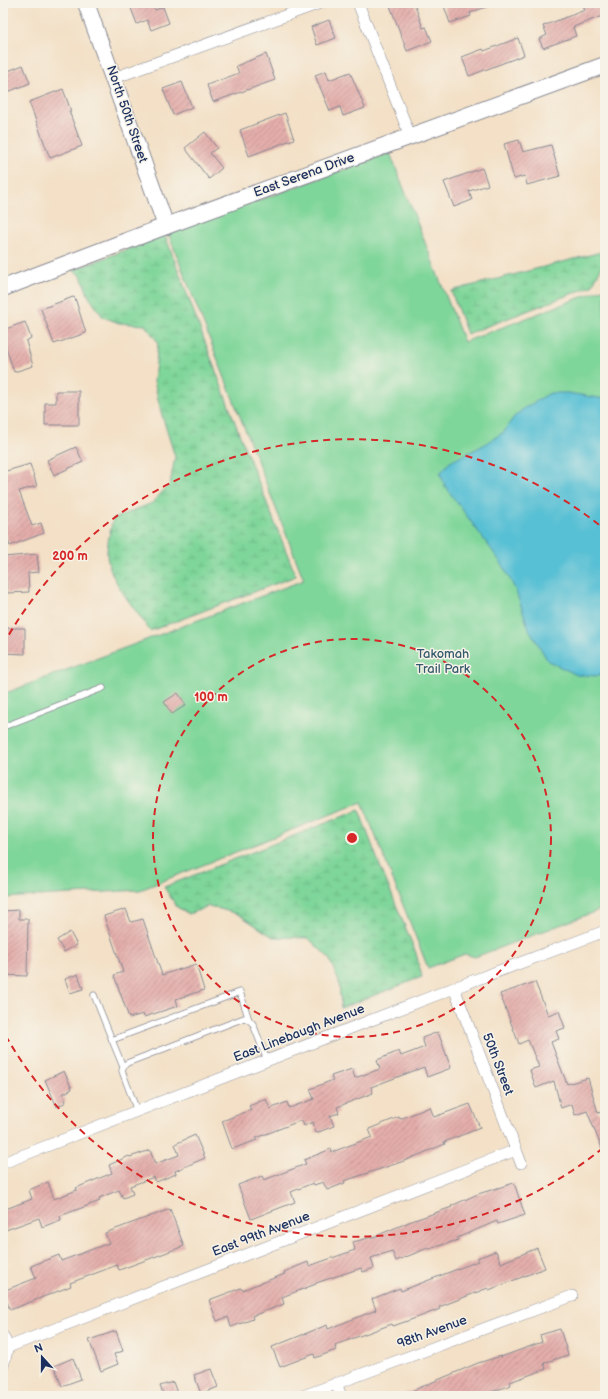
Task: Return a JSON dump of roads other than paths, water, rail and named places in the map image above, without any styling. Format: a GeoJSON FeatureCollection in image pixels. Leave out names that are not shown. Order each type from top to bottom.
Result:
{"type":"FeatureCollection","features":[{"type":"Feature","properties":{"kind":"street","name":"North 50th Street"},"geometry":{"type":"LineString","coordinates":[[86,3],[166,226]]}},
{"type":"Feature","properties":{"kind":"street"},"geometry":{"type":"LineString","coordinates":[[114,78],[320,3]]}},
{"type":"Feature","properties":{"kind":"street"},"geometry":{"type":"LineString","coordinates":[[358,3],[410,136]]}},
{"type":"Feature","properties":{"kind":"street","name":"East Serena Drive"},"geometry":{"type":"LineString","coordinates":[[3,288],[166,226],[605,65]]}},
{"type":"Feature","properties":{"kind":"street","name":"East Linebaugh Avenue"},"geometry":{"type":"LineString","coordinates":[[3,1163],[605,931]]}},
{"type":"Feature","properties":{"kind":"street","name":"50th Street"},"geometry":{"type":"LineString","coordinates":[[454,988],[516,1150]]}},
{"type":"Feature","properties":{"kind":"street"},"geometry":{"type":"LineString","coordinates":[[516,1150],[521,1163]]}},
{"type":"Feature","properties":{"kind":"street","name":"East 99th Avenue"},"geometry":{"type":"LineString","coordinates":[[5,1348],[516,1150]]}},
{"type":"Feature","properties":{"kind":"street","name":"98th Avenue"},"geometry":{"type":"LineString","coordinates":[[303,1396],[572,1296]]}},
{"type":"Feature","properties":{"kind":"street"},"geometry":{"type":"LineString","coordinates":[[3,1336],[5,1348],[3,1366]]}},
{"type":"Feature","properties":{"kind":"street"},"geometry":{"type":"LineString","coordinates":[[336,1383],[341,1396]]}},
{"type":"Feature","properties":{"kind":"lane"},"geometry":{"type":"LineString","coordinates":[[3,727],[103,688]]}},
{"type":"Feature","properties":{"kind":"lane"},"geometry":{"type":"LineString","coordinates":[[112,1040],[240,992],[249,1020],[253,1024],[267,1060]]}},
{"type":"Feature","properties":{"kind":"lane"},"geometry":{"type":"LineString","coordinates":[[94,995],[123,1067],[122,1071],[137,1111]]}},
{"type":"Feature","properties":{"kind":"lane"},"geometry":{"type":"LineString","coordinates":[[123,1067],[127,1063],[244,1018],[249,1020]]}},
{"type":"Feature","properties":{"kind":"water"},"geometry":{"type":"Polygon","coordinates":[[[550,393],[568,393],[605,399],[605,670],[599,676],[577,675],[548,661],[529,629],[515,589],[502,564],[445,486],[440,473],[450,462],[480,447],[504,432],[513,418],[523,409],[550,393]]]}},
{"type":"Feature","properties":{"kind":"park label","name":"Takomah Trail Park"},"geometry":{"type":"Point","coordinates":[443,662]}}]}
